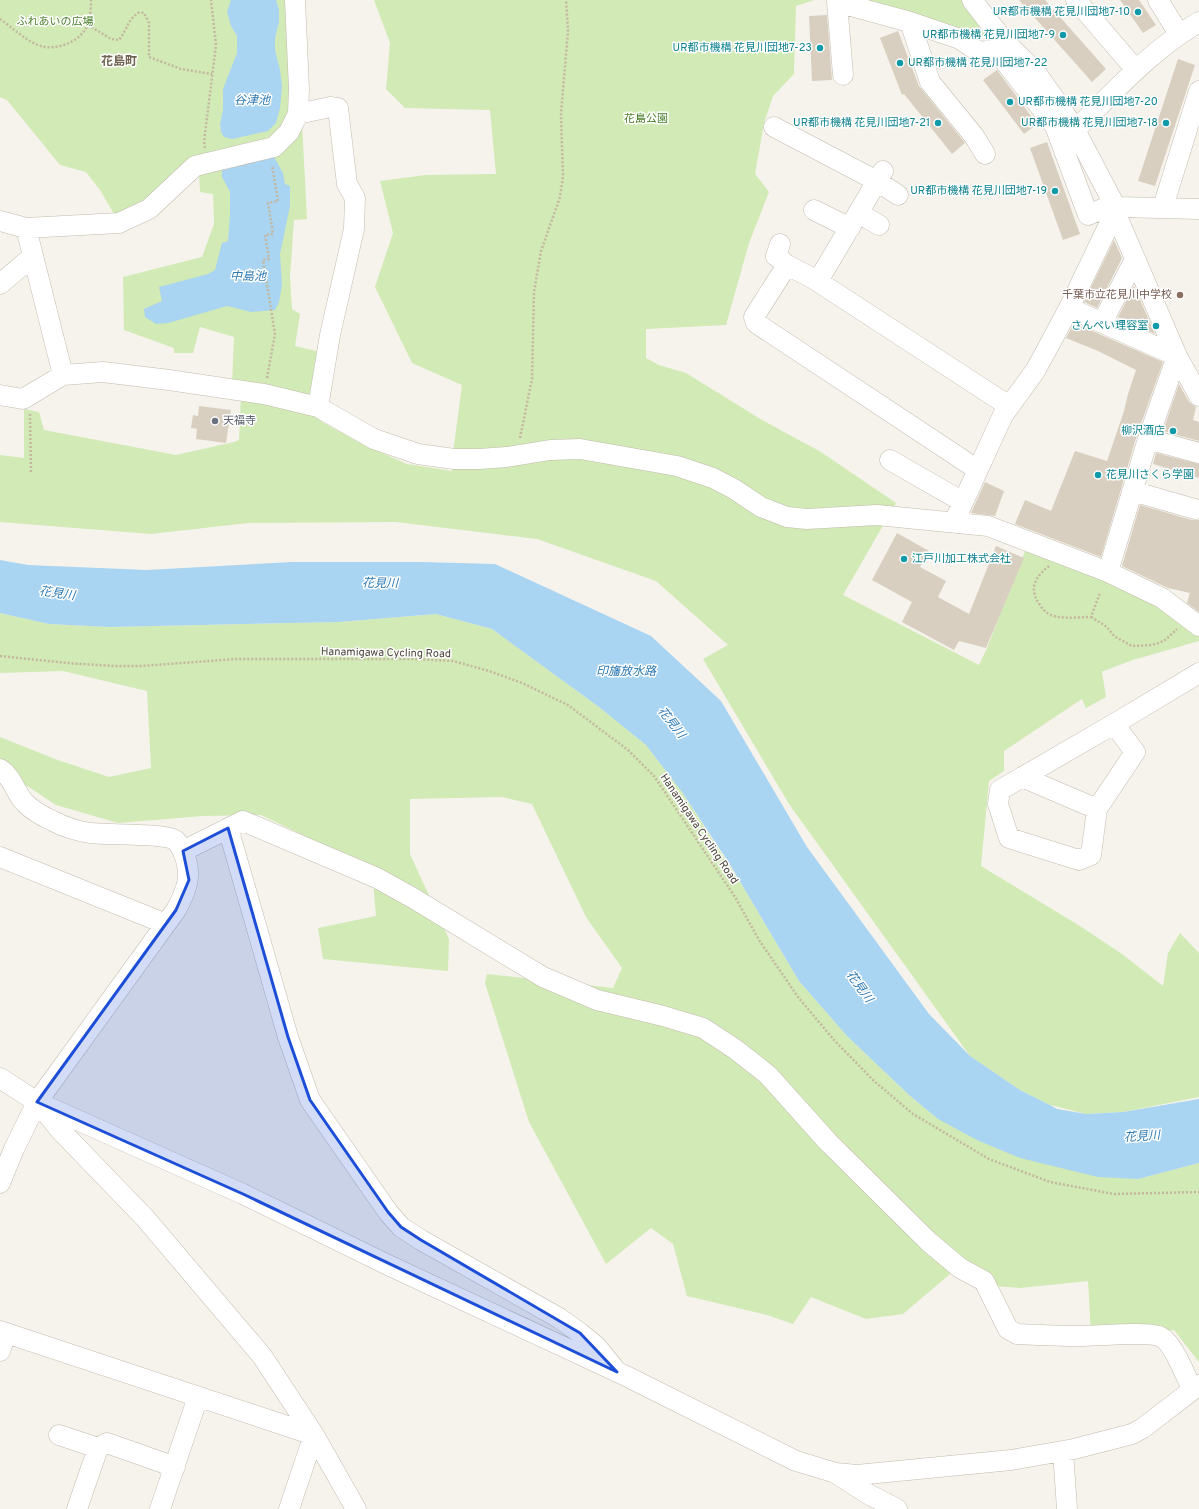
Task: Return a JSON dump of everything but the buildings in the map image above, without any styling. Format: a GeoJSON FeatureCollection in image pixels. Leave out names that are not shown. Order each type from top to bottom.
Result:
{"type":"FeatureCollection","features":[{"type":"Feature","properties":{"kind":"street"},"geometry":{"type":"LineString","coordinates":[[0,221],[26,228],[118,223],[149,209],[195,166],[274,147],[289,132],[298,114],[299,89],[295,0]]}},
{"type":"Feature","properties":{"kind":"street"},"geometry":{"type":"LineString","coordinates":[[972,0],[1000,45],[1055,126],[1088,215],[1119,207],[1199,209]]}},
{"type":"Feature","properties":{"kind":"street"},"geometry":{"type":"LineString","coordinates":[[1076,0],[1136,70]]}},
{"type":"Feature","properties":{"kind":"street"},"geometry":{"type":"LineString","coordinates":[[1158,0],[1179,34]]}},
{"type":"Feature","properties":{"kind":"street"},"geometry":{"type":"LineString","coordinates":[[843,75],[837,2],[910,22],[960,39],[979,52],[1000,45]]}},
{"type":"Feature","properties":{"kind":"street"},"geometry":{"type":"LineString","coordinates":[[910,22],[930,82],[974,136],[984,154]]}},
{"type":"Feature","properties":{"kind":"street"},"geometry":{"type":"LineString","coordinates":[[1075,130],[1136,70],[1179,34],[1199,22]]}},
{"type":"Feature","properties":{"kind":"street"},"geometry":{"type":"LineString","coordinates":[[1000,45],[1034,70],[1075,130],[1114,208],[1177,356],[1199,396]]}},
{"type":"Feature","properties":{"kind":"street"},"geometry":{"type":"LineString","coordinates":[[1163,207],[1199,91]]}},
{"type":"Feature","properties":{"kind":"street"},"geometry":{"type":"LineString","coordinates":[[298,114],[330,107],[338,108],[347,184],[355,198],[354,229],[330,336],[318,407]]}},
{"type":"Feature","properties":{"kind":"street"},"geometry":{"type":"LineString","coordinates":[[774,127],[880,176],[898,195]]}},
{"type":"Feature","properties":{"kind":"street"},"geometry":{"type":"LineString","coordinates":[[818,282],[880,176]]}},
{"type":"Feature","properties":{"kind":"street"},"geometry":{"type":"LineString","coordinates":[[954,522],[1003,415],[1035,371],[1069,308],[1114,208]]}},
{"type":"Feature","properties":{"kind":"street"},"geometry":{"type":"LineString","coordinates":[[814,210],[854,221],[879,225]]}},
{"type":"Feature","properties":{"kind":"street"},"geometry":{"type":"LineString","coordinates":[[26,228],[63,375]]}},
{"type":"Feature","properties":{"kind":"street"},"geometry":{"type":"LineString","coordinates":[[780,244],[776,256],[787,265],[818,282],[1009,406]]}},
{"type":"Feature","properties":{"kind":"street"},"geometry":{"type":"LineString","coordinates":[[0,284],[33,256]]}},
{"type":"Feature","properties":{"kind":"street"},"geometry":{"type":"LineString","coordinates":[[1102,323],[1135,259]]}},
{"type":"Feature","properties":{"kind":"street"},"geometry":{"type":"LineString","coordinates":[[787,265],[754,317],[756,323],[978,470]]}},
{"type":"Feature","properties":{"kind":"street"},"geometry":{"type":"LineString","coordinates":[[1069,308],[1177,356]]}},
{"type":"Feature","properties":{"kind":"street"},"geometry":{"type":"LineString","coordinates":[[1108,572],[1148,439],[1177,356]]}},
{"type":"Feature","properties":{"kind":"street"},"geometry":{"type":"LineString","coordinates":[[0,395],[23,399],[63,375],[103,372],[264,394],[318,407],[374,439],[418,454],[454,459],[480,459],[521,455],[550,450],[580,449],[677,466],[713,478],[734,489],[761,507],[788,517],[807,519],[877,515],[988,526],[1108,572],[1162,598],[1194,622]]}},
{"type":"Feature","properties":{"kind":"street"},"geometry":{"type":"LineString","coordinates":[[1148,439],[1199,453]]}},
{"type":"Feature","properties":{"kind":"street"},"geometry":{"type":"LineString","coordinates":[[890,460],[963,502]]}},
{"type":"Feature","properties":{"kind":"street"},"geometry":{"type":"LineString","coordinates":[[1132,491],[1195,509]]}},
{"type":"Feature","properties":{"kind":"street"},"geometry":{"type":"LineString","coordinates":[[1114,724],[1135,752],[1097,809],[1091,855],[1079,860],[1009,838],[998,804],[1000,790],[1199,673]]}},
{"type":"Feature","properties":{"kind":"street"},"geometry":{"type":"LineString","coordinates":[[0,769],[11,780],[24,803],[53,822],[70,828],[90,832],[161,836],[174,840],[182,850],[188,868],[189,880],[183,898],[176,910],[37,1102],[7,1146],[0,1183]]}},
{"type":"Feature","properties":{"kind":"street"},"geometry":{"type":"LineString","coordinates":[[1022,777],[1097,809]]}},
{"type":"Feature","properties":{"kind":"street"},"geometry":{"type":"LineString","coordinates":[[0,1078],[37,1102],[243,1194],[386,1264],[617,1372],[796,1461],[836,1473],[857,1475],[872,1474],[1011,1460],[1063,1451],[1132,1434],[1143,1428],[1196,1388],[1182,1368],[1169,1344],[1161,1337],[1148,1335],[1081,1336],[1017,1334],[1008,1329],[984,1281],[960,1268],[929,1242],[828,1142],[768,1075],[735,1049],[702,1028],[663,1016],[597,1000],[543,977],[413,898],[377,878],[243,822],[182,850]]}},
{"type":"Feature","properties":{"kind":"street"},"geometry":{"type":"LineString","coordinates":[[228,828],[288,1036],[310,1100],[388,1212],[401,1227],[421,1240],[558,1318],[580,1333],[596,1346],[617,1372]]}},
{"type":"Feature","properties":{"kind":"street"},"geometry":{"type":"LineString","coordinates":[[0,857],[166,924]]}},
{"type":"Feature","properties":{"kind":"street"},"geometry":{"type":"LineString","coordinates":[[37,1102],[60,1130],[145,1218],[262,1356],[314,1435],[356,1509]]}},
{"type":"Feature","properties":{"kind":"street"},"geometry":{"type":"LineString","coordinates":[[2,1338],[198,1397],[314,1435]]}},
{"type":"Feature","properties":{"kind":"street"},"geometry":{"type":"LineString","coordinates":[[160,1509],[198,1397]]}},
{"type":"Feature","properties":{"kind":"street"},"geometry":{"type":"LineString","coordinates":[[60,1435],[98,1448]]}},
{"type":"Feature","properties":{"kind":"street"},"geometry":{"type":"LineString","coordinates":[[289,1509],[314,1435]]}},
{"type":"Feature","properties":{"kind":"street"},"geometry":{"type":"LineString","coordinates":[[78,1509],[98,1448],[107,1443],[175,1467]]}},
{"type":"Feature","properties":{"kind":"street"},"geometry":{"type":"LineString","coordinates":[[1063,1451],[1067,1509]]}},
{"type":"Feature","properties":{"kind":"street"},"geometry":{"type":"LineString","coordinates":[[836,1473],[868,1494],[897,1509]]}},
{"type":"Feature","properties":{"kind":"path"},"geometry":{"type":"LineString","coordinates":[[0,19],[41,46],[52,48],[62,46],[72,42],[88,25],[91,0]]}},
{"type":"Feature","properties":{"kind":"path"},"geometry":{"type":"LineString","coordinates":[[206,163],[204,142],[216,45],[211,0]]}},
{"type":"Feature","properties":{"kind":"path"},"geometry":{"type":"LineString","coordinates":[[521,455],[519,445],[532,378],[534,292],[542,250],[560,197],[563,177],[561,114],[568,32],[566,0]]}},
{"type":"Feature","properties":{"kind":"path"},"geometry":{"type":"LineString","coordinates":[[88,25],[111,40],[119,40],[133,16],[140,12],[144,13],[149,23],[150,57],[181,69],[212,74]]}},
{"type":"Feature","properties":{"kind":"path"},"geometry":{"type":"LineString","coordinates":[[264,394],[275,334],[263,260],[269,260],[264,235],[273,234],[268,203],[278,201],[272,163]]}},
{"type":"Feature","properties":{"kind":"path"},"geometry":{"type":"LineString","coordinates":[[23,399],[30,413],[31,472]]}},
{"type":"Feature","properties":{"kind":"path"},"geometry":{"type":"LineString","coordinates":[[1064,555],[1039,574],[1034,582],[1034,597],[1044,611],[1054,616],[1091,617],[1107,627],[1114,636],[1132,646],[1152,645],[1164,641],[1194,622]]}},
{"type":"Feature","properties":{"kind":"path"},"geometry":{"type":"LineString","coordinates":[[1091,617],[1100,593]]}},
{"type":"Feature","properties":{"kind":"path","name":"Hanamigawa Cycling Road"},"geometry":{"type":"LineString","coordinates":[[0,656],[114,666],[141,666],[236,659],[415,659],[453,661],[489,671],[522,683],[568,705],[628,750],[654,776],[735,897],[759,940],[798,996],[834,1040],[874,1081],[913,1114],[989,1159],[1050,1182],[1114,1194],[1199,1192]]}},
{"type":"Feature","properties":{"kind":"highlighted area"},"geometry":{"type":"Polygon","coordinates":[[[228,828],[288,1037],[310,1100],[388,1212],[401,1227],[421,1240],[580,1333],[617,1372],[243,1194],[37,1102],[176,910],[189,880],[183,851],[228,828]]]}},
{"type":"Feature","properties":{"kind":"green space","name":"花島公園"},"geometry":{"type":"Polygon","coordinates":[[[0,0],[289,0],[302,123],[307,219],[294,220],[290,277],[292,309],[300,314],[295,346],[324,353],[315,413],[322,422],[366,446],[407,464],[452,471],[456,454],[453,453],[462,385],[412,363],[375,287],[393,233],[380,181],[425,175],[496,174],[490,110],[405,108],[386,89],[390,43],[374,0],[814,0],[796,6],[794,74],[773,96],[764,123],[755,174],[769,192],[749,243],[726,325],[646,329],[646,358],[659,365],[686,373],[762,420],[821,452],[896,503],[843,595],[979,665],[1027,546],[1153,601],[1199,635],[1199,641],[1133,660],[1101,672],[1106,697],[1086,708],[1082,699],[1004,751],[1004,771],[989,781],[981,866],[1080,926],[1122,954],[1163,986],[1168,953],[1180,933],[1199,953],[1199,1097],[1123,1112],[1086,1114],[1050,1105],[1020,1090],[970,1056],[789,804],[703,659],[728,645],[656,581],[537,539],[396,522],[248,523],[151,534],[0,522],[0,455],[24,458],[24,409],[39,412],[44,430],[176,455],[239,440],[241,395],[232,384],[234,337],[200,327],[193,353],[174,353],[174,348],[124,330],[123,277],[202,257],[214,224],[213,194],[200,192],[198,156],[169,184],[117,219],[100,190],[86,172],[60,165],[7,100],[0,97],[0,0]]]}},
{"type":"Feature","properties":{"kind":"green space"},"geometry":{"type":"Polygon","coordinates":[[[845,0],[964,0],[989,37],[845,0]]]}},
{"type":"Feature","properties":{"kind":"green space"},"geometry":{"type":"Polygon","coordinates":[[[0,613],[49,624],[110,627],[339,622],[436,614],[492,629],[599,707],[646,745],[682,792],[745,890],[799,981],[847,1036],[909,1095],[938,1119],[1138,1179],[1199,1163],[1199,1362],[1174,1330],[1091,1335],[1088,1281],[1020,1288],[979,1285],[950,1274],[903,1314],[866,1319],[811,1297],[793,1324],[767,1315],[687,1296],[673,1244],[651,1228],[606,1264],[529,1122],[485,983],[487,974],[613,988],[622,968],[586,917],[532,804],[502,797],[410,799],[410,854],[449,939],[448,971],[323,959],[318,928],[376,916],[372,868],[261,815],[203,816],[118,823],[56,805],[3,770],[0,765],[0,737],[55,759],[109,777],[151,768],[147,691],[63,671],[0,673],[0,613]]]}},
{"type":"Feature","properties":{"kind":"water","name":"谷津池"},"geometry":{"type":"Polygon","coordinates":[[[231,0],[276,0],[279,10],[279,22],[275,38],[275,50],[282,86],[280,108],[276,123],[268,131],[232,139],[224,137],[221,132],[220,124],[223,110],[223,89],[237,53],[237,36],[231,26],[227,12],[231,0]]]}},
{"type":"Feature","properties":{"kind":"water","name":"中島池"},"geometry":{"type":"Polygon","coordinates":[[[272,153],[283,173],[285,184],[290,186],[290,206],[280,254],[282,285],[279,302],[275,310],[251,312],[227,306],[168,323],[156,324],[145,317],[144,309],[162,301],[159,287],[208,274],[215,270],[222,243],[228,241],[230,215],[230,192],[222,177],[222,162],[272,153]]]}},
{"type":"Feature","properties":{"kind":"water","name":"印旛放水路"},"geometry":{"type":"Polygon","coordinates":[[[0,560],[28,565],[147,570],[292,562],[421,562],[495,564],[651,636],[721,701],[807,847],[929,1014],[970,1056],[1020,1090],[1057,1109],[1086,1114],[1123,1112],[1199,1099],[1199,1163],[1138,1179],[1098,1177],[1020,1158],[977,1140],[938,1119],[909,1095],[847,1036],[799,981],[729,863],[682,792],[646,745],[599,707],[492,629],[436,614],[339,622],[110,627],[49,624],[0,613],[0,560]]]}},
{"type":"Feature","properties":{"kind":"place","name":"UR都市機構 花見川団地7-10"},"geometry":{"type":"Point","coordinates":[1138,12]}},
{"type":"Feature","properties":{"kind":"place","name":"UR都市機構 花見川団地7-9"},"geometry":{"type":"Point","coordinates":[1063,35]}},
{"type":"Feature","properties":{"kind":"place","name":"UR都市機構 花見川団地7-23"},"geometry":{"type":"Point","coordinates":[820,48]}},
{"type":"Feature","properties":{"kind":"place","name":"UR都市機構 花見川団地7-22"},"geometry":{"type":"Point","coordinates":[900,63]}},
{"type":"Feature","properties":{"kind":"place","name":"UR都市機構 花見川団地7-20"},"geometry":{"type":"Point","coordinates":[1010,102]}},
{"type":"Feature","properties":{"kind":"place","name":"UR都市機構 花見川団地7-21"},"geometry":{"type":"Point","coordinates":[938,123]}},
{"type":"Feature","properties":{"kind":"place","name":"UR都市機構 花見川団地7-18"},"geometry":{"type":"Point","coordinates":[1166,123]}},
{"type":"Feature","properties":{"kind":"place","name":"UR都市機構 花見川団地7-19"},"geometry":{"type":"Point","coordinates":[1055,191]}},
{"type":"Feature","properties":{"kind":"place","name":"千葉市立花見川中学校"},"geometry":{"type":"Point","coordinates":[1180,295]}},
{"type":"Feature","properties":{"kind":"place","name":"さんぺい理容室"},"geometry":{"type":"Point","coordinates":[1156,326]}},
{"type":"Feature","properties":{"kind":"place","name":"天福寺"},"geometry":{"type":"Point","coordinates":[215,421]}},
{"type":"Feature","properties":{"kind":"place","name":"柳沢酒店"},"geometry":{"type":"Point","coordinates":[1173,431]}},
{"type":"Feature","properties":{"kind":"place","name":"花見川さくら学園"},"geometry":{"type":"Point","coordinates":[1098,475]}},
{"type":"Feature","properties":{"kind":"place","name":"江戸川加工株式会社"},"geometry":{"type":"Point","coordinates":[904,559]}},
{"type":"Feature","properties":{"kind":"district","name":"花島町"},"geometry":{"type":"Point","coordinates":[119,62]}},
{"type":"Feature","properties":{"kind":"park label","name":"ふれあいの広場"},"geometry":{"type":"Point","coordinates":[55,22]}},
{"type":"Feature","properties":{"kind":"water label","name":"花見川"},"geometry":{"type":"Point","coordinates":[380,584]}},
{"type":"Feature","properties":{"kind":"water label","name":"花見川"},"geometry":{"type":"Point","coordinates":[57,594]}},
{"type":"Feature","properties":{"kind":"water label","name":"花見川"},"geometry":{"type":"Point","coordinates":[671,723]}},
{"type":"Feature","properties":{"kind":"water label","name":"花見川"},"geometry":{"type":"Point","coordinates":[859,987]}},
{"type":"Feature","properties":{"kind":"water label","name":"花見川"},"geometry":{"type":"Point","coordinates":[1142,1137]}}]}
